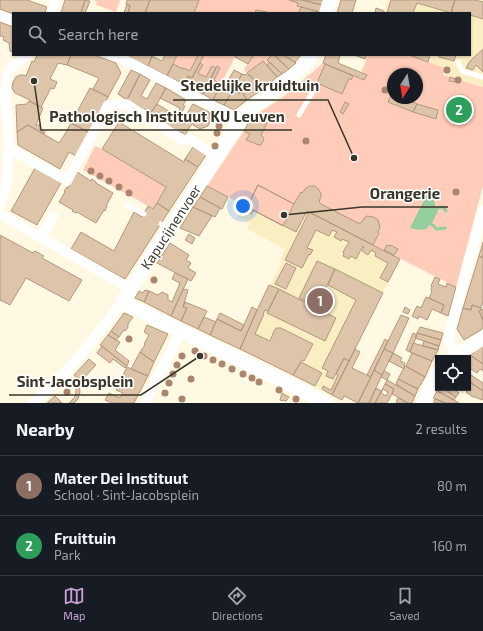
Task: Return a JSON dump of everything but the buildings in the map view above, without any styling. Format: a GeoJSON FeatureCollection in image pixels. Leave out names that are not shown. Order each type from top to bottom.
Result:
{"type":"FeatureCollection","features":[{"type":"Feature","properties":{"kind":"street"},"geometry":{"type":"LineString","coordinates":[[51,12],[55,0]]}},
{"type":"Feature","properties":{"kind":"street"},"geometry":{"type":"LineString","coordinates":[[326,12],[330,0]]}},
{"type":"Feature","properties":{"kind":"street"},"geometry":{"type":"LineString","coordinates":[[0,16],[12,20]]}},
{"type":"Feature","properties":{"kind":"street"},"geometry":{"type":"LineString","coordinates":[[0,204],[6,189],[9,142],[5,95],[7,76],[10,69],[26,56]]}},
{"type":"Feature","properties":{"kind":"street"},"geometry":{"type":"LineString","coordinates":[[114,56],[170,83],[240,121]]}},
{"type":"Feature","properties":{"kind":"street","name":"Kapucijnenvoer"},"geometry":{"type":"LineString","coordinates":[[33,403],[67,371],[122,302],[131,289],[165,227],[217,157],[240,121],[251,109],[301,69],[311,56]]}},
{"type":"Feature","properties":{"kind":"street"},"geometry":{"type":"LineString","coordinates":[[8,148],[67,181],[108,105],[126,104],[184,140],[190,139],[217,157]]}},
{"type":"Feature","properties":{"kind":"street"},"geometry":{"type":"LineString","coordinates":[[453,355],[449,342],[449,335],[483,210]]}},
{"type":"Feature","properties":{"kind":"street"},"geometry":{"type":"LineString","coordinates":[[0,214],[131,289]]}},
{"type":"Feature","properties":{"kind":"street"},"geometry":{"type":"LineString","coordinates":[[41,237],[54,216]]}},
{"type":"Feature","properties":{"kind":"street"},"geometry":{"type":"LineString","coordinates":[[122,302],[288,383],[325,403]]}},
{"type":"Feature","properties":{"kind":"street"},"geometry":{"type":"LineString","coordinates":[[145,403],[181,331]]}},
{"type":"Feature","properties":{"kind":"street"},"geometry":{"type":"LineString","coordinates":[[455,355],[483,338]]}},
{"type":"Feature","properties":{"kind":"street"},"geometry":{"type":"LineString","coordinates":[[423,403],[435,377]]}},
{"type":"Feature","properties":{"kind":"lane"},"geometry":{"type":"LineString","coordinates":[[458,62],[462,71],[483,77]]}},
{"type":"Feature","properties":{"kind":"lane"},"geometry":{"type":"LineString","coordinates":[[299,115],[312,93]]}},
{"type":"Feature","properties":{"kind":"lane"},"geometry":{"type":"LineString","coordinates":[[127,205],[144,214]]}},
{"type":"Feature","properties":{"kind":"shaded area"},"geometry":{"type":"Polygon","coordinates":[[[93,0],[120,0],[116,12],[96,5],[97,2],[93,0]]]}},
{"type":"Feature","properties":{"kind":"shaded area"},"geometry":{"type":"Polygon","coordinates":[[[199,0],[289,0],[298,3],[297,6],[301,7],[299,12],[194,12],[199,0]]]}},
{"type":"Feature","properties":{"kind":"shaded area"},"geometry":{"type":"Polygon","coordinates":[[[388,0],[483,0],[483,87],[443,75],[445,68],[412,56],[471,56],[471,12],[384,12],[388,0]]]}},
{"type":"Feature","properties":{"kind":"shaded area"},"geometry":{"type":"Polygon","coordinates":[[[177,56],[198,56],[190,71],[173,64],[177,56]]]}},
{"type":"Feature","properties":{"kind":"shaded area"},"geometry":{"type":"Polygon","coordinates":[[[204,56],[235,56],[221,84],[214,80],[220,68],[212,66],[206,77],[198,73],[203,65],[200,63],[204,56]]]}},
{"type":"Feature","properties":{"kind":"shaded area"},"geometry":{"type":"Polygon","coordinates":[[[252,56],[272,56],[270,62],[267,65],[247,73],[244,70],[252,56]]]}},
{"type":"Feature","properties":{"kind":"shaded area"},"geometry":{"type":"Polygon","coordinates":[[[368,56],[412,56],[445,68],[443,75],[483,87],[483,186],[456,287],[307,211],[296,232],[207,186],[251,118],[282,98],[323,63],[364,80],[366,75],[361,73],[368,56]]]}},
{"type":"Feature","properties":{"kind":"shaded area"},"geometry":{"type":"Polygon","coordinates":[[[95,146],[166,187],[153,209],[83,170],[95,146]]]}},
{"type":"Feature","properties":{"kind":"shaded area"},"geometry":{"type":"Polygon","coordinates":[[[427,194],[435,203],[435,217],[433,221],[426,229],[419,230],[410,228],[427,194]]]}},
{"type":"Feature","properties":{"kind":"shaded area"},"geometry":{"type":"Polygon","coordinates":[[[244,205],[307,211],[400,259],[332,395],[240,349],[257,310],[282,262],[280,260],[285,249],[247,229],[250,223],[238,217],[244,205]]]}},
{"type":"Feature","properties":{"kind":"waterway"},"geometry":{"type":"LineString","coordinates":[[435,214],[437,208],[443,207],[446,211]]}},
{"type":"Feature","properties":{"kind":"waterway"},"geometry":{"type":"LineString","coordinates":[[431,224],[436,229],[445,228]]}},
{"type":"Feature","properties":{"kind":"place","name":"Pathologisch Instituut KU Leuven"},"geometry":{"type":"Point","coordinates":[34,81]}},
{"type":"Feature","properties":{"kind":"place","name":"Fruittuin"},"geometry":{"type":"Point","coordinates":[459,110]}},
{"type":"Feature","properties":{"kind":"place","name":"Stedelijke kruidtuin"},"geometry":{"type":"Point","coordinates":[354,158]}},
{"type":"Feature","properties":{"kind":"place","name":"Orangerie"},"geometry":{"type":"Point","coordinates":[284,215]}},
{"type":"Feature","properties":{"kind":"place","name":"Mater Dei Instituut"},"geometry":{"type":"Point","coordinates":[320,301]}},
{"type":"Feature","properties":{"kind":"place","name":"Sint-Jacobsplein"},"geometry":{"type":"Point","coordinates":[200,356]}}]}
